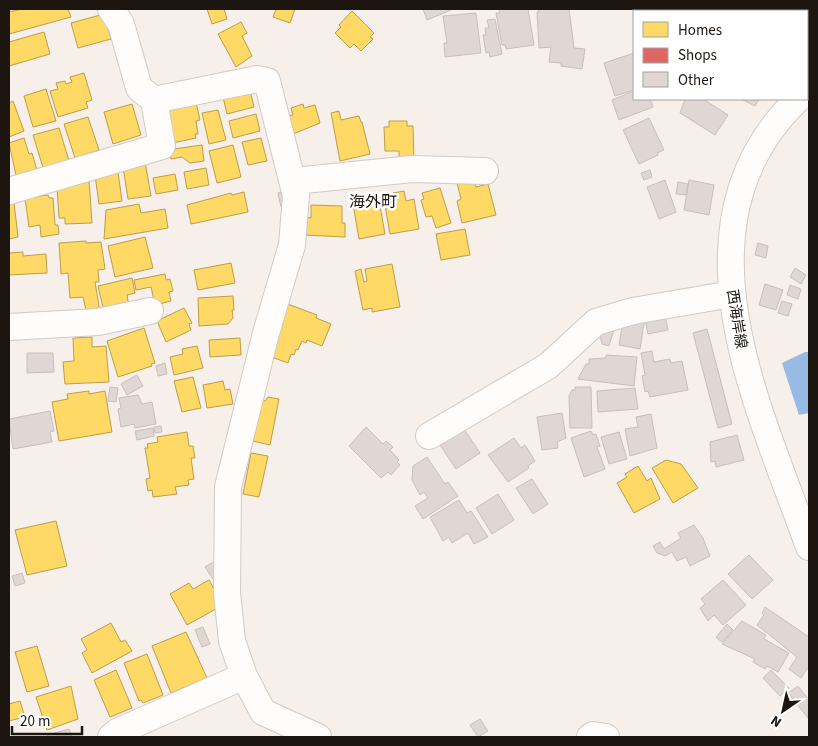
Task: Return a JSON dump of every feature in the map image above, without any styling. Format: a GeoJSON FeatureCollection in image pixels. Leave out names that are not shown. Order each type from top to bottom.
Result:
{"type":"FeatureCollection","features":[{"type":"Feature","properties":{"kind":"street"},"geometry":{"type":"LineString","coordinates":[[9,191],[162,146],[154,100],[138,88],[121,24],[111,9]]}},
{"type":"Feature","properties":{"kind":"street"},"geometry":{"type":"LineString","coordinates":[[154,100],[257,79],[267,81],[294,181],[296,196],[292,245],[266,333],[228,487],[227,593],[232,641],[244,676],[263,712],[318,737]]}},
{"type":"Feature","properties":{"kind":"street","name":"西海岸線"},"geometry":{"type":"LineString","coordinates":[[797,100],[773,127],[745,178],[734,220],[730,266],[736,327],[746,367],[809,547]]}},
{"type":"Feature","properties":{"kind":"street"},"geometry":{"type":"LineString","coordinates":[[294,181],[412,169],[485,172]]}},
{"type":"Feature","properties":{"kind":"street"},"geometry":{"type":"LineString","coordinates":[[429,436],[548,366],[596,322],[633,311],[732,294]]}},
{"type":"Feature","properties":{"kind":"street"},"geometry":{"type":"LineString","coordinates":[[9,327],[98,322],[150,311]]}},
{"type":"Feature","properties":{"kind":"street"},"geometry":{"type":"LineString","coordinates":[[116,735],[244,676]]}},
{"type":"Feature","properties":{"kind":"street"},"geometry":{"type":"LineString","coordinates":[[590,737],[606,737]]}},
{"type":"Feature","properties":{"kind":"water"},"geometry":{"type":"Polygon","coordinates":[[[805,352],[809,352],[809,413],[799,415],[782,363],[805,352]]]}},
{"type":"Feature","properties":{"kind":"building: Homes"},"geometry":{"type":"Polygon","coordinates":[[[22,9],[68,9],[71,17],[9,34],[9,12],[22,9]]]}},
{"type":"Feature","properties":{"kind":"building: Homes"},"geometry":{"type":"Polygon","coordinates":[[[207,9],[224,9],[227,19],[212,24],[207,9]]]}},
{"type":"Feature","properties":{"kind":"building: Homes"},"geometry":{"type":"Polygon","coordinates":[[[276,9],[295,9],[290,23],[273,17],[276,9]]]}},
{"type":"Feature","properties":{"kind":"building: Homes"},"geometry":{"type":"Polygon","coordinates":[[[352,11],[374,33],[370,37],[373,39],[361,51],[354,44],[350,48],[335,33],[341,27],[339,25],[352,11]]]}},
{"type":"Feature","properties":{"kind":"building: Homes"},"geometry":{"type":"Polygon","coordinates":[[[104,14],[111,39],[78,48],[71,23],[104,14]]]}},
{"type":"Feature","properties":{"kind":"building: Homes"},"geometry":{"type":"Polygon","coordinates":[[[241,22],[247,33],[242,36],[252,56],[236,67],[218,34],[241,22]]]}},
{"type":"Feature","properties":{"kind":"building: Homes"},"geometry":{"type":"Polygon","coordinates":[[[44,32],[50,54],[9,66],[9,42],[44,32]]]}},
{"type":"Feature","properties":{"kind":"building: Homes"},"geometry":{"type":"Polygon","coordinates":[[[84,73],[92,100],[86,102],[88,108],[58,117],[50,91],[58,89],[56,83],[65,81],[66,84],[72,82],[70,77],[84,73]]]}},
{"type":"Feature","properties":{"kind":"building: Homes"},"geometry":{"type":"Polygon","coordinates":[[[46,89],[56,121],[33,127],[24,96],[46,89]]]}},
{"type":"Feature","properties":{"kind":"building: Homes"},"geometry":{"type":"Polygon","coordinates":[[[250,90],[254,107],[227,114],[223,97],[250,90]]]}},
{"type":"Feature","properties":{"kind":"building: Homes"},"geometry":{"type":"Polygon","coordinates":[[[195,98],[200,120],[196,121],[198,134],[195,134],[196,138],[168,144],[166,108],[195,98]]]}},
{"type":"Feature","properties":{"kind":"building: Homes"},"geometry":{"type":"Polygon","coordinates":[[[13,101],[24,131],[9,137],[9,103],[13,101]]]}},
{"type":"Feature","properties":{"kind":"building: Homes"},"geometry":{"type":"Polygon","coordinates":[[[132,104],[141,135],[113,144],[104,112],[132,104]]]}},
{"type":"Feature","properties":{"kind":"building: Homes"},"geometry":{"type":"Polygon","coordinates":[[[303,104],[304,108],[315,105],[320,123],[293,134],[287,116],[293,115],[291,108],[303,104]]]}},
{"type":"Feature","properties":{"kind":"building: Homes"},"geometry":{"type":"Polygon","coordinates":[[[218,110],[226,140],[209,144],[202,113],[218,110]]]}},
{"type":"Feature","properties":{"kind":"building: Homes"},"geometry":{"type":"Polygon","coordinates":[[[339,111],[341,120],[359,116],[370,154],[340,161],[331,113],[339,111]]]}},
{"type":"Feature","properties":{"kind":"building: Homes"},"geometry":{"type":"Polygon","coordinates":[[[256,114],[260,131],[233,138],[229,121],[256,114]]]}},
{"type":"Feature","properties":{"kind":"building: Homes"},"geometry":{"type":"Polygon","coordinates":[[[88,117],[99,150],[75,158],[64,124],[88,117]]]}},
{"type":"Feature","properties":{"kind":"building: Homes"},"geometry":{"type":"Polygon","coordinates":[[[389,121],[407,121],[407,126],[413,126],[414,161],[399,161],[399,151],[385,151],[384,127],[389,127],[389,121]]]}},
{"type":"Feature","properties":{"kind":"building: Homes"},"geometry":{"type":"Polygon","coordinates":[[[59,128],[70,164],[44,171],[33,135],[59,128]]]}},
{"type":"Feature","properties":{"kind":"building: Homes"},"geometry":{"type":"Polygon","coordinates":[[[24,138],[29,154],[32,153],[38,174],[17,180],[9,143],[24,138]]]}},
{"type":"Feature","properties":{"kind":"building: Homes"},"geometry":{"type":"Polygon","coordinates":[[[261,138],[267,161],[248,165],[242,142],[261,138]]]}},
{"type":"Feature","properties":{"kind":"building: Homes"},"geometry":{"type":"Polygon","coordinates":[[[202,145],[204,161],[190,163],[182,157],[171,159],[170,152],[175,151],[174,149],[202,145]]]}},
{"type":"Feature","properties":{"kind":"building: Homes"},"geometry":{"type":"Polygon","coordinates":[[[233,145],[241,177],[217,183],[209,151],[233,145]]]}},
{"type":"Feature","properties":{"kind":"building: Homes"},"geometry":{"type":"Polygon","coordinates":[[[144,156],[151,196],[128,199],[123,167],[144,156]]]}},
{"type":"Feature","properties":{"kind":"building: Homes"},"geometry":{"type":"Polygon","coordinates":[[[206,168],[209,185],[187,189],[184,172],[206,168]]]}},
{"type":"Feature","properties":{"kind":"building: Homes"},"geometry":{"type":"Polygon","coordinates":[[[118,172],[122,201],[99,204],[95,175],[118,172]]]}},
{"type":"Feature","properties":{"kind":"building: Homes"},"geometry":{"type":"Polygon","coordinates":[[[175,174],[178,190],[156,194],[153,178],[175,174]]]}},
{"type":"Feature","properties":{"kind":"building: Homes"},"geometry":{"type":"Polygon","coordinates":[[[474,179],[476,187],[488,184],[496,215],[462,223],[457,201],[461,199],[457,183],[474,179]]]}},
{"type":"Feature","properties":{"kind":"building: Homes"},"geometry":{"type":"Polygon","coordinates":[[[89,180],[92,223],[65,224],[65,218],[59,218],[57,186],[89,180]]]}},
{"type":"Feature","properties":{"kind":"building: Homes"},"geometry":{"type":"Polygon","coordinates":[[[440,188],[451,223],[436,228],[432,216],[426,217],[421,200],[424,199],[422,193],[440,188]]]}},
{"type":"Feature","properties":{"kind":"building: Homes"},"geometry":{"type":"Polygon","coordinates":[[[404,191],[406,201],[414,199],[419,229],[390,234],[384,200],[394,198],[393,193],[404,191]]]}},
{"type":"Feature","properties":{"kind":"building: Homes"},"geometry":{"type":"Polygon","coordinates":[[[244,192],[248,212],[191,224],[187,205],[231,193],[232,195],[244,192]]]}},
{"type":"Feature","properties":{"kind":"building: Homes"},"geometry":{"type":"Polygon","coordinates":[[[13,194],[18,237],[9,239],[9,195],[13,194]]]}},
{"type":"Feature","properties":{"kind":"building: Homes"},"geometry":{"type":"Polygon","coordinates":[[[48,195],[49,198],[53,198],[55,225],[58,225],[59,234],[41,237],[40,225],[29,227],[25,198],[48,195]]]}},
{"type":"Feature","properties":{"kind":"building: Homes"},"geometry":{"type":"Polygon","coordinates":[[[379,200],[385,234],[359,239],[353,204],[379,200]]]}},
{"type":"Feature","properties":{"kind":"building: Homes"},"geometry":{"type":"Polygon","coordinates":[[[139,204],[141,213],[165,209],[168,228],[104,239],[106,210],[139,204]]]}},
{"type":"Feature","properties":{"kind":"building: Homes"},"geometry":{"type":"Polygon","coordinates":[[[311,205],[342,206],[342,223],[345,223],[345,237],[304,235],[305,217],[311,218],[311,205]]]}},
{"type":"Feature","properties":{"kind":"building: Homes"},"geometry":{"type":"Polygon","coordinates":[[[465,229],[470,255],[441,260],[436,234],[465,229]]]}},
{"type":"Feature","properties":{"kind":"building: Homes"},"geometry":{"type":"Polygon","coordinates":[[[145,237],[153,268],[115,277],[108,246],[145,237]]]}},
{"type":"Feature","properties":{"kind":"building: Homes"},"geometry":{"type":"Polygon","coordinates":[[[86,241],[86,243],[101,242],[105,269],[98,270],[99,282],[95,282],[100,312],[87,314],[83,297],[70,298],[68,273],[61,274],[59,243],[86,241]]]}},
{"type":"Feature","properties":{"kind":"building: Homes"},"geometry":{"type":"Polygon","coordinates":[[[23,252],[23,256],[46,254],[47,273],[9,275],[9,253],[23,252]]]}},
{"type":"Feature","properties":{"kind":"building: Homes"},"geometry":{"type":"Polygon","coordinates":[[[231,263],[235,283],[198,290],[194,270],[231,263]]]}},
{"type":"Feature","properties":{"kind":"building: Homes"},"geometry":{"type":"Polygon","coordinates":[[[392,264],[400,307],[372,312],[372,308],[363,310],[355,271],[361,269],[364,282],[367,281],[365,269],[392,264]]]}},
{"type":"Feature","properties":{"kind":"building: Homes"},"geometry":{"type":"Polygon","coordinates":[[[165,274],[166,280],[170,279],[173,291],[169,292],[171,301],[155,305],[151,287],[136,290],[134,280],[165,274]]]}},
{"type":"Feature","properties":{"kind":"building: Homes"},"geometry":{"type":"Polygon","coordinates":[[[132,278],[135,293],[127,295],[129,306],[104,312],[98,286],[132,278]]]}},
{"type":"Feature","properties":{"kind":"building: Homes"},"geometry":{"type":"Polygon","coordinates":[[[233,296],[233,318],[228,324],[199,326],[198,298],[233,296]]]}},
{"type":"Feature","properties":{"kind":"building: Homes"},"geometry":{"type":"Polygon","coordinates":[[[285,303],[317,315],[316,318],[331,324],[322,346],[307,340],[306,343],[302,341],[294,355],[291,354],[288,363],[269,356],[285,303]]]}},
{"type":"Feature","properties":{"kind":"building: Homes"},"geometry":{"type":"Polygon","coordinates":[[[184,308],[192,323],[189,324],[191,330],[166,342],[157,321],[184,308]]]}},
{"type":"Feature","properties":{"kind":"building: Homes"},"geometry":{"type":"Polygon","coordinates":[[[144,328],[155,363],[151,364],[152,366],[118,377],[107,341],[144,328]]]}},
{"type":"Feature","properties":{"kind":"building: Homes"},"geometry":{"type":"Polygon","coordinates":[[[92,337],[92,347],[106,346],[109,382],[65,384],[63,362],[74,361],[73,338],[92,337]]]}},
{"type":"Feature","properties":{"kind":"building: Homes"},"geometry":{"type":"Polygon","coordinates":[[[240,338],[241,355],[210,357],[209,340],[240,338]]]}},
{"type":"Feature","properties":{"kind":"building: Homes"},"geometry":{"type":"Polygon","coordinates":[[[197,346],[203,368],[174,375],[170,357],[183,354],[182,349],[197,346]]]}},
{"type":"Feature","properties":{"kind":"building: Homes"},"geometry":{"type":"Polygon","coordinates":[[[193,377],[201,408],[182,412],[174,381],[193,377]]]}},
{"type":"Feature","properties":{"kind":"building: Homes"},"geometry":{"type":"Polygon","coordinates":[[[223,381],[225,390],[230,389],[233,404],[207,408],[203,385],[223,381]]]}},
{"type":"Feature","properties":{"kind":"building: Homes"},"geometry":{"type":"Polygon","coordinates":[[[89,391],[89,394],[105,391],[112,432],[59,441],[52,402],[68,399],[67,394],[89,391]]]}},
{"type":"Feature","properties":{"kind":"building: Homes"},"geometry":{"type":"Polygon","coordinates":[[[268,397],[279,399],[270,445],[253,441],[262,401],[265,401],[268,397]]]}},
{"type":"Feature","properties":{"kind":"building: Homes"},"geometry":{"type":"Polygon","coordinates":[[[187,432],[189,446],[193,446],[195,458],[191,458],[194,479],[188,480],[189,485],[175,487],[177,494],[153,497],[152,490],[148,491],[146,479],[150,478],[145,448],[148,448],[147,444],[158,442],[157,437],[187,432]]]}},
{"type":"Feature","properties":{"kind":"building: Homes"},"geometry":{"type":"Polygon","coordinates":[[[251,453],[268,456],[259,497],[243,494],[251,453]]]}},
{"type":"Feature","properties":{"kind":"building: Homes"},"geometry":{"type":"Polygon","coordinates":[[[666,460],[681,464],[698,488],[673,503],[652,468],[666,460]]]}},
{"type":"Feature","properties":{"kind":"building: Homes"},"geometry":{"type":"Polygon","coordinates":[[[638,466],[647,481],[651,478],[660,499],[634,513],[617,483],[627,477],[625,474],[638,466]]]}},
{"type":"Feature","properties":{"kind":"building: Homes"},"geometry":{"type":"Polygon","coordinates":[[[56,521],[67,566],[27,575],[15,530],[56,521]]]}},
{"type":"Feature","properties":{"kind":"building: Homes"},"geometry":{"type":"Polygon","coordinates":[[[209,580],[223,605],[187,625],[170,594],[189,583],[193,589],[209,580]]]}},
{"type":"Feature","properties":{"kind":"building: Homes"},"geometry":{"type":"Polygon","coordinates":[[[111,623],[121,642],[125,640],[132,651],[92,673],[82,653],[87,650],[81,639],[111,623]]]}},
{"type":"Feature","properties":{"kind":"building: Homes"},"geometry":{"type":"Polygon","coordinates":[[[186,632],[207,678],[171,693],[152,646],[186,632]]]}},
{"type":"Feature","properties":{"kind":"building: Homes"},"geometry":{"type":"Polygon","coordinates":[[[37,646],[49,686],[27,692],[15,652],[37,646]]]}},
{"type":"Feature","properties":{"kind":"building: Homes"},"geometry":{"type":"Polygon","coordinates":[[[147,654],[163,695],[143,703],[141,700],[139,701],[124,663],[147,654]]]}},
{"type":"Feature","properties":{"kind":"building: Homes"},"geometry":{"type":"Polygon","coordinates":[[[116,670],[132,708],[110,717],[94,680],[116,670]]]}},
{"type":"Feature","properties":{"kind":"building: Homes"},"geometry":{"type":"Polygon","coordinates":[[[71,686],[78,719],[47,730],[36,697],[71,686]]]}},
{"type":"Feature","properties":{"kind":"building: Homes"},"geometry":{"type":"Polygon","coordinates":[[[20,701],[25,717],[9,721],[9,704],[20,701]]]}},
{"type":"Feature","properties":{"kind":"building: Other"},"geometry":{"type":"Polygon","coordinates":[[[423,9],[450,9],[451,10],[427,20],[423,9]]]}},
{"type":"Feature","properties":{"kind":"building: Other"},"geometry":{"type":"Polygon","coordinates":[[[499,9],[528,9],[534,45],[506,49],[505,45],[502,45],[496,13],[500,13],[499,9]]]}},
{"type":"Feature","properties":{"kind":"building: Other"},"geometry":{"type":"Polygon","coordinates":[[[538,9],[569,9],[574,48],[585,49],[582,69],[561,66],[561,63],[549,62],[551,47],[539,48],[538,9]]]}},
{"type":"Feature","properties":{"kind":"building: Other"},"geometry":{"type":"Polygon","coordinates":[[[476,13],[481,53],[445,57],[444,43],[447,43],[443,16],[476,13]]]}},
{"type":"Feature","properties":{"kind":"building: Other"},"geometry":{"type":"Polygon","coordinates":[[[495,19],[502,54],[490,57],[489,52],[486,53],[483,35],[486,35],[485,28],[489,28],[487,20],[495,19]]]}},
{"type":"Feature","properties":{"kind":"building: Other"},"geometry":{"type":"Polygon","coordinates":[[[633,53],[633,90],[615,96],[604,63],[633,53]]]}},
{"type":"Feature","properties":{"kind":"building: Other"},"geometry":{"type":"Polygon","coordinates":[[[633,91],[633,100],[650,100],[653,107],[619,120],[612,100],[633,91]]]}},
{"type":"Feature","properties":{"kind":"building: Other"},"geometry":{"type":"Polygon","coordinates":[[[685,100],[705,100],[728,115],[715,135],[680,113],[685,100]]]}},
{"type":"Feature","properties":{"kind":"building: Other"},"geometry":{"type":"Polygon","coordinates":[[[743,100],[758,100],[755,106],[743,100]]]}},
{"type":"Feature","properties":{"kind":"building: Other"},"geometry":{"type":"Polygon","coordinates":[[[649,118],[664,150],[639,164],[623,130],[649,118]]]}},
{"type":"Feature","properties":{"kind":"building: Other"},"geometry":{"type":"Polygon","coordinates":[[[650,170],[652,177],[644,180],[641,173],[650,170]]]}},
{"type":"Feature","properties":{"kind":"building: Other"},"geometry":{"type":"Polygon","coordinates":[[[665,180],[676,212],[659,219],[647,187],[665,180]]]}},
{"type":"Feature","properties":{"kind":"building: Other"},"geometry":{"type":"Polygon","coordinates":[[[689,180],[714,185],[709,215],[684,210],[689,180]]]}},
{"type":"Feature","properties":{"kind":"building: Other"},"geometry":{"type":"Polygon","coordinates":[[[678,182],[688,184],[686,195],[676,194],[678,182]]]}},
{"type":"Feature","properties":{"kind":"building: Other"},"geometry":{"type":"Polygon","coordinates":[[[287,191],[289,205],[281,207],[278,193],[287,191]]]}},
{"type":"Feature","properties":{"kind":"building: Other"},"geometry":{"type":"Polygon","coordinates":[[[758,243],[768,246],[766,258],[755,255],[758,243]]]}},
{"type":"Feature","properties":{"kind":"building: Other"},"geometry":{"type":"Polygon","coordinates":[[[795,268],[806,275],[801,284],[790,277],[795,268]]]}},
{"type":"Feature","properties":{"kind":"building: Other"},"geometry":{"type":"Polygon","coordinates":[[[765,284],[783,290],[776,310],[759,305],[765,284]]]}},
{"type":"Feature","properties":{"kind":"building: Other"},"geometry":{"type":"Polygon","coordinates":[[[790,285],[801,289],[798,299],[787,295],[790,285]]]}},
{"type":"Feature","properties":{"kind":"building: Other"},"geometry":{"type":"Polygon","coordinates":[[[782,301],[792,304],[788,316],[778,313],[782,301]]]}},
{"type":"Feature","properties":{"kind":"building: Other"},"geometry":{"type":"Polygon","coordinates":[[[665,315],[668,330],[648,334],[645,319],[665,315]]]}},
{"type":"Feature","properties":{"kind":"building: Other"},"geometry":{"type":"Polygon","coordinates":[[[623,320],[644,323],[640,349],[619,345],[623,320]]]}},
{"type":"Feature","properties":{"kind":"building: Other"},"geometry":{"type":"Polygon","coordinates":[[[616,323],[609,346],[602,344],[598,327],[616,323]]]}},
{"type":"Feature","properties":{"kind":"building: Other"},"geometry":{"type":"Polygon","coordinates":[[[707,329],[732,424],[718,428],[693,333],[707,329]]]}},
{"type":"Feature","properties":{"kind":"building: Other"},"geometry":{"type":"Polygon","coordinates":[[[652,351],[654,362],[670,359],[671,363],[682,361],[688,390],[650,397],[648,391],[645,392],[642,376],[645,375],[641,353],[652,351]]]}},
{"type":"Feature","properties":{"kind":"building: Other"},"geometry":{"type":"Polygon","coordinates":[[[27,353],[53,353],[54,372],[27,373],[27,353]]]}},
{"type":"Feature","properties":{"kind":"building: Other"},"geometry":{"type":"Polygon","coordinates":[[[606,355],[637,357],[634,386],[578,379],[586,364],[589,364],[589,359],[606,358],[606,355]]]}},
{"type":"Feature","properties":{"kind":"building: Other"},"geometry":{"type":"Polygon","coordinates":[[[165,363],[167,374],[158,376],[156,366],[165,363]]]}},
{"type":"Feature","properties":{"kind":"building: Other"},"geometry":{"type":"Polygon","coordinates":[[[137,375],[143,386],[127,395],[121,384],[137,375]]]}},
{"type":"Feature","properties":{"kind":"building: Other"},"geometry":{"type":"Polygon","coordinates":[[[110,387],[118,388],[116,402],[108,401],[110,387]]]}},
{"type":"Feature","properties":{"kind":"building: Other"},"geometry":{"type":"Polygon","coordinates":[[[575,387],[591,387],[592,428],[570,428],[569,396],[572,390],[575,390],[575,387]]]}},
{"type":"Feature","properties":{"kind":"building: Other"},"geometry":{"type":"Polygon","coordinates":[[[635,388],[638,409],[598,412],[597,391],[635,388]]]}},
{"type":"Feature","properties":{"kind":"building: Other"},"geometry":{"type":"Polygon","coordinates":[[[138,395],[142,404],[152,402],[156,424],[135,428],[134,424],[121,427],[118,409],[121,408],[119,398],[138,395]]]}},
{"type":"Feature","properties":{"kind":"building: Other"},"geometry":{"type":"Polygon","coordinates":[[[50,411],[54,431],[50,432],[52,442],[13,449],[9,419],[50,411]]]}},
{"type":"Feature","properties":{"kind":"building: Other"},"geometry":{"type":"Polygon","coordinates":[[[562,413],[566,438],[557,442],[558,448],[542,450],[537,417],[562,413]]]}},
{"type":"Feature","properties":{"kind":"building: Other"},"geometry":{"type":"Polygon","coordinates":[[[651,414],[657,448],[630,456],[625,429],[638,427],[636,417],[651,414]]]}},
{"type":"Feature","properties":{"kind":"building: Other"},"geometry":{"type":"Polygon","coordinates":[[[460,423],[480,453],[456,469],[436,439],[460,423]]]}},
{"type":"Feature","properties":{"kind":"building: Other"},"geometry":{"type":"Polygon","coordinates":[[[161,426],[162,432],[155,433],[154,427],[161,426]]]}},
{"type":"Feature","properties":{"kind":"building: Other"},"geometry":{"type":"Polygon","coordinates":[[[366,427],[383,444],[386,441],[393,447],[390,450],[399,460],[397,462],[400,465],[391,475],[388,472],[381,478],[349,446],[366,427]]]}},
{"type":"Feature","properties":{"kind":"building: Other"},"geometry":{"type":"Polygon","coordinates":[[[153,428],[154,436],[137,440],[135,431],[153,428]]]}},
{"type":"Feature","properties":{"kind":"building: Other"},"geometry":{"type":"Polygon","coordinates":[[[591,431],[593,435],[596,434],[600,446],[597,447],[605,469],[584,477],[571,438],[591,431]]]}},
{"type":"Feature","properties":{"kind":"building: Other"},"geometry":{"type":"Polygon","coordinates":[[[619,432],[627,459],[609,464],[601,437],[619,432]]]}},
{"type":"Feature","properties":{"kind":"building: Other"},"geometry":{"type":"Polygon","coordinates":[[[737,435],[744,460],[716,467],[715,461],[711,462],[710,442],[737,435]]]}},
{"type":"Feature","properties":{"kind":"building: Other"},"geometry":{"type":"Polygon","coordinates":[[[514,438],[521,448],[525,445],[535,461],[528,466],[529,468],[508,482],[488,455],[514,438]]]}},
{"type":"Feature","properties":{"kind":"building: Other"},"geometry":{"type":"Polygon","coordinates":[[[427,457],[445,484],[448,482],[458,496],[423,519],[415,506],[428,498],[424,492],[420,495],[412,480],[413,466],[427,457]]]}},
{"type":"Feature","properties":{"kind":"building: Other"},"geometry":{"type":"Polygon","coordinates":[[[532,479],[548,504],[533,514],[516,488],[532,479]]]}},
{"type":"Feature","properties":{"kind":"building: Other"},"geometry":{"type":"Polygon","coordinates":[[[498,494],[514,520],[492,534],[476,508],[498,494]]]}},
{"type":"Feature","properties":{"kind":"building: Other"},"geometry":{"type":"Polygon","coordinates":[[[459,500],[467,513],[471,511],[488,537],[474,544],[468,533],[452,543],[449,537],[443,541],[430,517],[459,500]]]}},
{"type":"Feature","properties":{"kind":"building: Other"},"geometry":{"type":"Polygon","coordinates":[[[694,525],[703,538],[710,556],[690,566],[686,557],[677,561],[672,552],[665,556],[657,553],[653,546],[660,542],[664,549],[681,538],[678,533],[694,525]]]}},
{"type":"Feature","properties":{"kind":"building: Other"},"geometry":{"type":"Polygon","coordinates":[[[749,555],[773,580],[752,599],[728,574],[749,555]]]}},
{"type":"Feature","properties":{"kind":"building: Other"},"geometry":{"type":"Polygon","coordinates":[[[221,557],[222,573],[213,579],[205,567],[221,557]]]}},
{"type":"Feature","properties":{"kind":"building: Other"},"geometry":{"type":"Polygon","coordinates":[[[22,573],[25,583],[15,586],[12,576],[22,573]]]}},
{"type":"Feature","properties":{"kind":"building: Other"},"geometry":{"type":"Polygon","coordinates":[[[723,580],[746,605],[723,625],[714,615],[708,621],[700,608],[705,604],[701,599],[723,580]]]}},
{"type":"Feature","properties":{"kind":"building: Other"},"geometry":{"type":"Polygon","coordinates":[[[765,607],[809,637],[809,666],[801,678],[789,669],[797,657],[757,625],[764,615],[762,613],[765,607]]]}},
{"type":"Feature","properties":{"kind":"building: Other"},"geometry":{"type":"Polygon","coordinates":[[[742,621],[766,635],[764,639],[789,653],[778,672],[767,666],[765,669],[753,662],[755,659],[722,644],[742,621]]]}},
{"type":"Feature","properties":{"kind":"building: Other"},"geometry":{"type":"Polygon","coordinates":[[[727,624],[733,630],[722,642],[716,637],[727,624]]]}},
{"type":"Feature","properties":{"kind":"building: Other"},"geometry":{"type":"Polygon","coordinates":[[[203,627],[210,644],[202,647],[195,630],[203,627]]]}},
{"type":"Feature","properties":{"kind":"building: Other"},"geometry":{"type":"Polygon","coordinates":[[[771,670],[789,688],[780,696],[763,678],[771,670]]]}},
{"type":"Feature","properties":{"kind":"building: Other"},"geometry":{"type":"Polygon","coordinates":[[[798,686],[809,700],[808,718],[788,693],[798,686]]]}},
{"type":"Feature","properties":{"kind":"building: Other"},"geometry":{"type":"Polygon","coordinates":[[[480,719],[488,731],[478,737],[470,725],[480,719]]]}},
{"type":"Feature","properties":{"kind":"building: Other"},"geometry":{"type":"Polygon","coordinates":[[[69,729],[72,737],[48,737],[47,735],[69,729]]]}},
{"type":"Feature","properties":{"kind":"district","name":"海外町"},"geometry":{"type":"Point","coordinates":[373,201]}}]}
